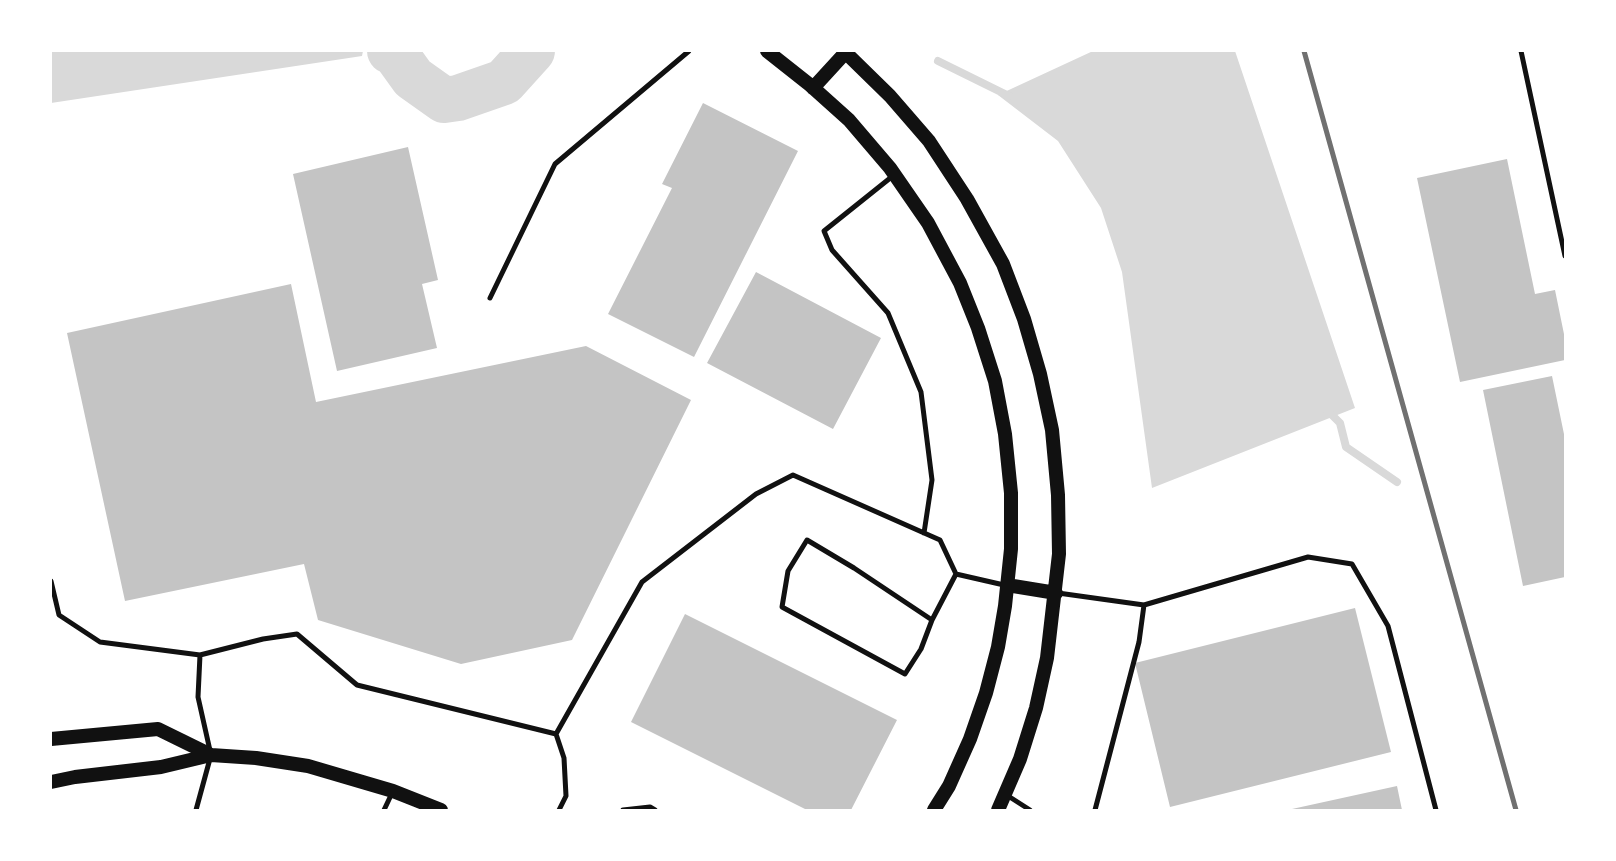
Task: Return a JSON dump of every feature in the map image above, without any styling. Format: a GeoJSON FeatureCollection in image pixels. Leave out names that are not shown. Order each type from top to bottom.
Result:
{"type":"FeatureCollection","features":[{"type":"Feature","properties":{"kind":"main road"},"geometry":{"type":"LineString","coordinates":[[767,51],[849,120],[894,175],[928,223],[960,283],[995,381],[1005,434],[1011,492],[1011,549],[1007,585],[998,647],[986,692],[970,739],[949,786],[934,810]]}},
{"type":"Feature","properties":{"kind":"main road"},"geometry":{"type":"LineString","coordinates":[[813,88],[846,51],[890,96],[929,141],[967,199],[1003,264],[1027,330],[1052,430],[1059,554],[1047,658],[1036,708],[1020,760],[998,810]]}},
{"type":"Feature","properties":{"kind":"main road"},"geometry":{"type":"LineString","coordinates":[[1007,585],[1056,593]]}},
{"type":"Feature","properties":{"kind":"main road"},"geometry":{"type":"LineString","coordinates":[[51,739],[158,729],[211,755]]}},
{"type":"Feature","properties":{"kind":"main road"},"geometry":{"type":"LineString","coordinates":[[51,782],[160,767],[211,755],[256,758],[308,766],[393,791],[441,810]]}},
{"type":"Feature","properties":{"kind":"lane"},"geometry":{"type":"LineString","coordinates":[[490,298],[555,164],[689,51]]}},
{"type":"Feature","properties":{"kind":"lane"},"geometry":{"type":"LineString","coordinates":[[1521,51],[1565,256]]}},
{"type":"Feature","properties":{"kind":"lane"},"geometry":{"type":"LineString","coordinates":[[894,175],[824,231],[832,250],[888,313],[921,392],[932,480],[924,533]]}},
{"type":"Feature","properties":{"kind":"lane"},"geometry":{"type":"LineString","coordinates":[[559,810],[566,796],[564,758],[556,734],[642,582],[756,494],[793,475],[940,540],[956,574]]}},
{"type":"Feature","properties":{"kind":"lane"},"geometry":{"type":"LineString","coordinates":[[932,620],[807,540],[788,571],[782,607],[905,674],[921,649],[932,620],[956,574]]}},
{"type":"Feature","properties":{"kind":"lane"},"geometry":{"type":"LineString","coordinates":[[1056,593],[1144,605],[1308,558],[1352,564],[1388,626],[1436,810]]}},
{"type":"Feature","properties":{"kind":"lane"},"geometry":{"type":"LineString","coordinates":[[956,574],[1007,585]]}},
{"type":"Feature","properties":{"kind":"lane"},"geometry":{"type":"LineString","coordinates":[[51,581],[59,615],[100,642],[200,655],[263,639],[297,634],[357,685],[556,734]]}},
{"type":"Feature","properties":{"kind":"lane"},"geometry":{"type":"LineString","coordinates":[[1095,810],[1139,642],[1144,605]]}},
{"type":"Feature","properties":{"kind":"lane"},"geometry":{"type":"LineString","coordinates":[[196,810],[211,755],[198,698],[200,655]]}},
{"type":"Feature","properties":{"kind":"lane"},"geometry":{"type":"LineString","coordinates":[[384,810],[393,791]]}},
{"type":"Feature","properties":{"kind":"lane"},"geometry":{"type":"LineString","coordinates":[[1005,794],[1030,810]]}},
{"type":"Feature","properties":{"kind":"lane"},"geometry":{"type":"LineString","coordinates":[[624,810],[650,807],[655,810]]}},
{"type":"Feature","properties":{"kind":"shaded area"},"geometry":{"type":"Polygon","coordinates":[[[51,51],[363,51],[362,56],[51,103],[51,51]]]}},
{"type":"Feature","properties":{"kind":"shaded area"},"geometry":{"type":"Polygon","coordinates":[[[1093,51],[1235,51],[1355,408],[1152,488],[1122,272],[1101,208],[1058,141],[998,95],[1093,51]]]}},
{"type":"Feature","properties":{"kind":"building"},"geometry":{"type":"Polygon","coordinates":[[[703,103],[798,151],[694,357],[608,314],[672,188],[662,184],[703,103]]]}},
{"type":"Feature","properties":{"kind":"building"},"geometry":{"type":"Polygon","coordinates":[[[408,147],[438,280],[422,284],[437,348],[337,371],[293,174],[408,147]]]}},
{"type":"Feature","properties":{"kind":"building"},"geometry":{"type":"Polygon","coordinates":[[[1507,159],[1535,294],[1555,290],[1565,339],[1565,360],[1460,382],[1417,178],[1507,159]]]}},
{"type":"Feature","properties":{"kind":"building"},"geometry":{"type":"Polygon","coordinates":[[[756,272],[881,338],[833,429],[707,363],[756,272]]]}},
{"type":"Feature","properties":{"kind":"building"},"geometry":{"type":"Polygon","coordinates":[[[291,284],[316,402],[586,346],[691,400],[572,640],[461,664],[318,620],[304,564],[125,601],[67,333],[291,284]]]}},
{"type":"Feature","properties":{"kind":"building"},"geometry":{"type":"Polygon","coordinates":[[[1552,376],[1565,439],[1565,577],[1523,586],[1483,390],[1552,376]]]}},
{"type":"Feature","properties":{"kind":"building"},"geometry":{"type":"Polygon","coordinates":[[[1355,608],[1391,752],[1170,807],[1135,663],[1355,608]]]}},
{"type":"Feature","properties":{"kind":"building"},"geometry":{"type":"Polygon","coordinates":[[[685,614],[897,720],[851,810],[807,810],[631,722],[685,614]]]}},
{"type":"Feature","properties":{"kind":"building"},"geometry":{"type":"Polygon","coordinates":[[[1397,786],[1402,810],[1292,810],[1292,809],[1397,786]]]}},
{"type":"Feature","properties":{"kind":"waterway"},"geometry":{"type":"LineString","coordinates":[[390,51],[395,53],[413,78],[444,100],[458,98],[504,82],[532,51]]}},
{"type":"Feature","properties":{"kind":"waterway"},"geometry":{"type":"LineString","coordinates":[[938,61],[1009,96]]}},
{"type":"Feature","properties":{"kind":"waterway"},"geometry":{"type":"LineString","coordinates":[[1327,410],[1340,423],[1346,447],[1397,482]]}},
{"type":"Feature","properties":{"kind":"railway"},"geometry":{"type":"LineString","coordinates":[[1304,51],[1516,810]]}}]}
